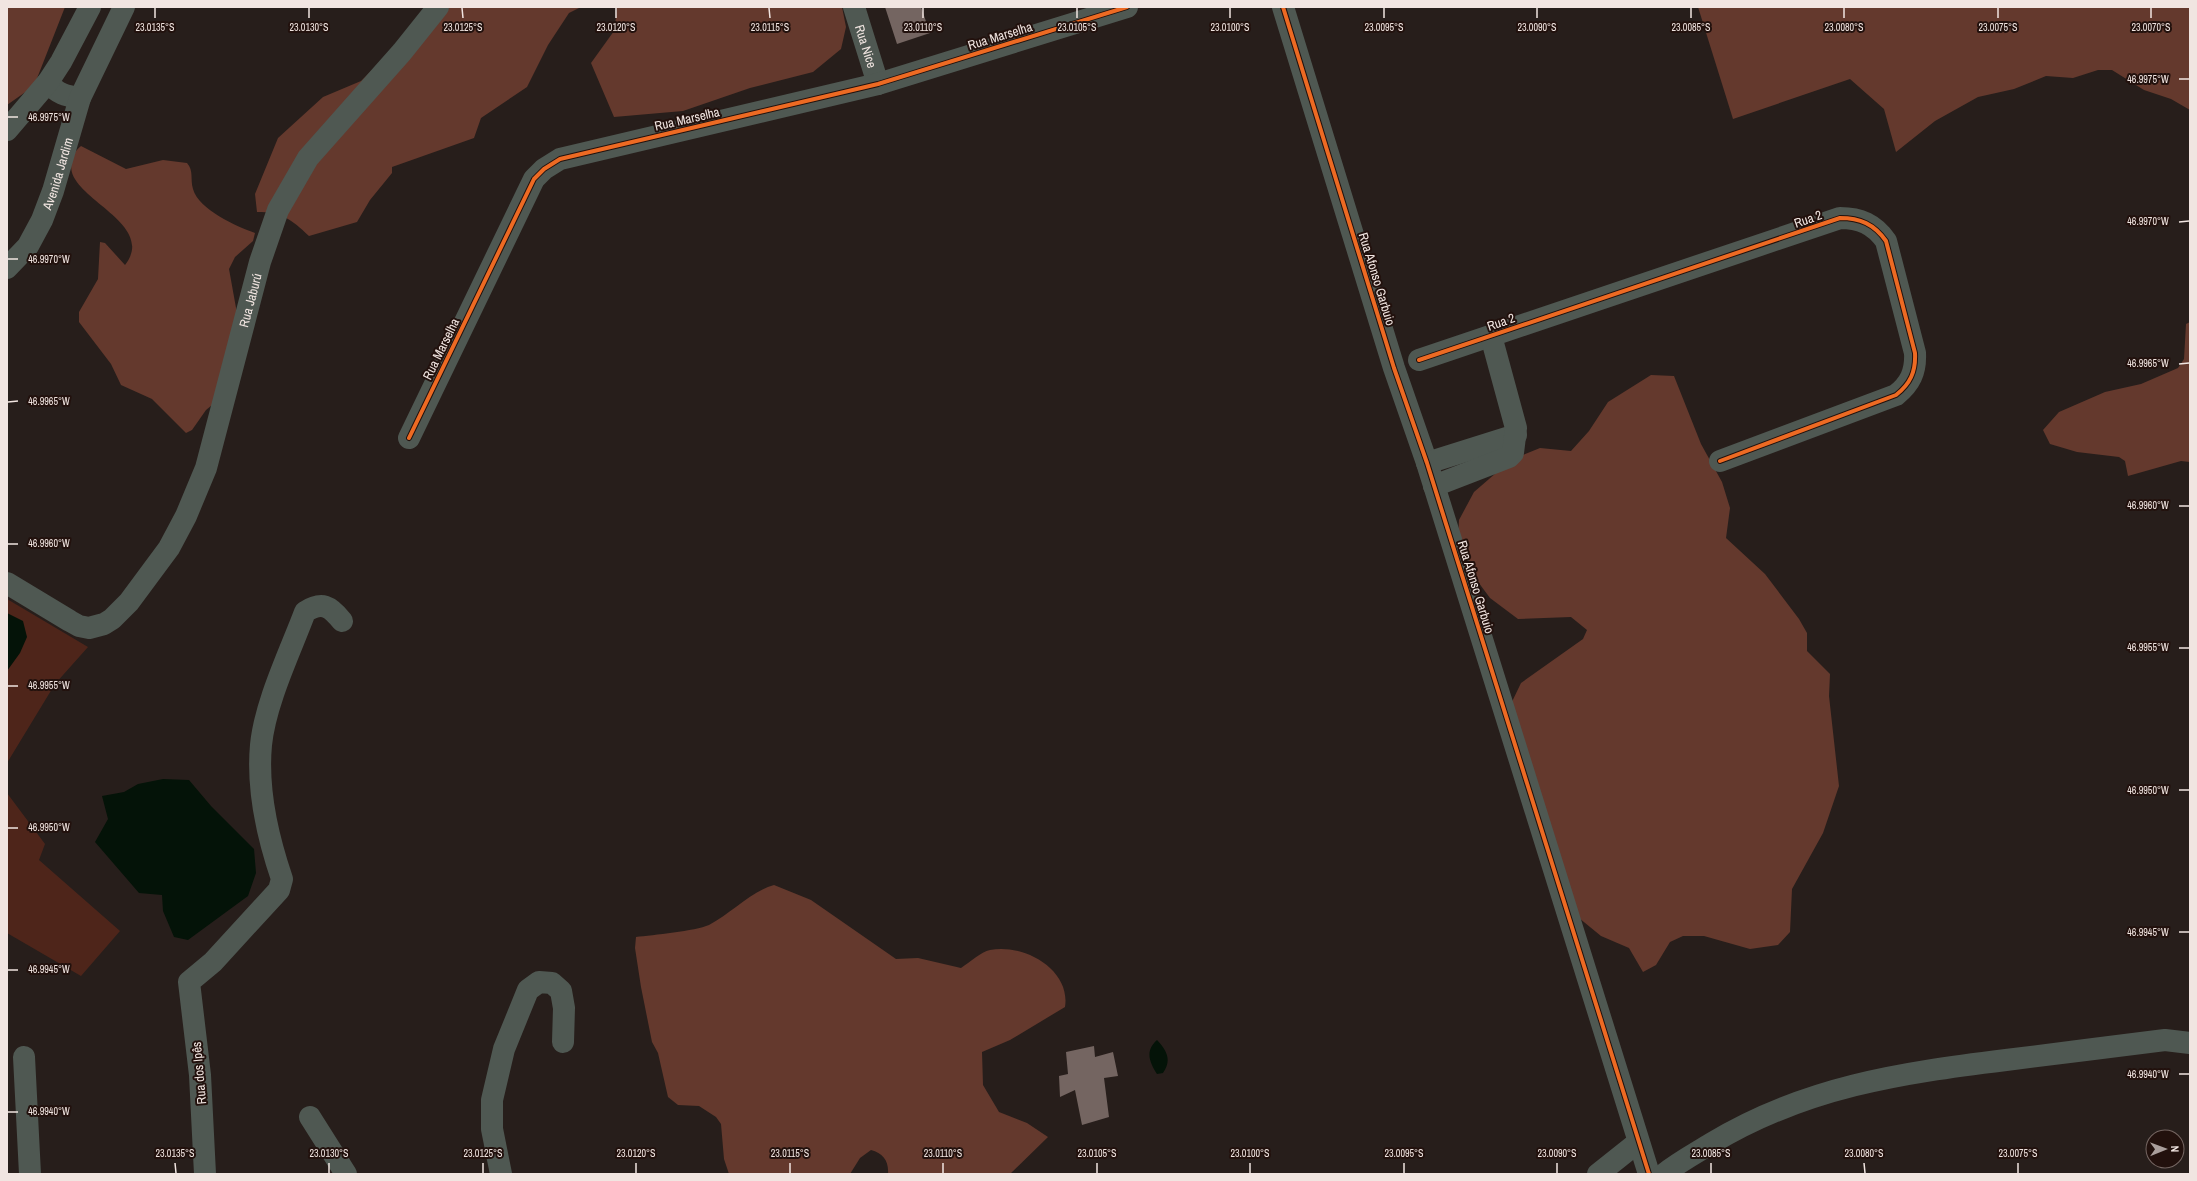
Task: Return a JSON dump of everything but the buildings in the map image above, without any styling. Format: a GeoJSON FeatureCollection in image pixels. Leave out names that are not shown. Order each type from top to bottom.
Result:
{"type":"FeatureCollection","features":[{"type":"Feature","properties":{"kind":"street"},"geometry":{"type":"LineString","coordinates":[[7,130],[48,82],[61,62],[90,7]]}},
{"type":"Feature","properties":{"kind":"street","name":"Avenida Jardim"},"geometry":{"type":"LineString","coordinates":[[7,268],[28,246],[42,220],[53,191],[80,98],[124,7]]}},
{"type":"Feature","properties":{"kind":"street","name":"Rua Jaburú"},"geometry":{"type":"LineString","coordinates":[[7,583],[79,626],[89,628],[104,624],[112,619],[130,602],[169,548],[186,516],[206,468],[260,262],[278,210],[308,158],[402,52],[438,7]]}},
{"type":"Feature","properties":{"kind":"street","name":"Rua Nice"},"geometry":{"type":"LineString","coordinates":[[854,7],[878,84]]}},
{"type":"Feature","properties":{"kind":"street","name":"Rua Marselha"},"geometry":{"type":"LineString","coordinates":[[409,438],[534,179],[544,169],[560,159],[878,84],[1127,7]]}},
{"type":"Feature","properties":{"kind":"street","name":"Rua Afonso Garbuio"},"geometry":{"type":"LineString","coordinates":[[1283,7],[1394,368],[1427,463],[1637,1143],[1649,1174]]}},
{"type":"Feature","properties":{"kind":"street"},"geometry":{"type":"LineString","coordinates":[[61,62],[80,69],[89,77]]}},
{"type":"Feature","properties":{"kind":"street"},"geometry":{"type":"LineString","coordinates":[[48,82],[54,90],[61,94],[80,98]]}},
{"type":"Feature","properties":{"kind":"street","name":"Rua 2"},"geometry":{"type":"LineString","coordinates":[[1419,360],[1840,218],[1861,220],[1879,231],[1886,241],[1915,354],[1915,368],[1909,382],[1896,395],[1720,461]]}},
{"type":"Feature","properties":{"kind":"street"},"geometry":{"type":"LineString","coordinates":[[1434,486],[1509,457],[1513,453],[1516,428],[1491,336]]}},
{"type":"Feature","properties":{"kind":"street"},"geometry":{"type":"LineString","coordinates":[[1427,463],[1516,435]]}},
{"type":"Feature","properties":{"kind":"street","name":"Rua dos Ipês"},"geometry":{"type":"LineString","coordinates":[[205,1174],[200,1075],[189,982],[213,962],[279,890],[282,879],[260,789],[261,744],[266,722],[270,707],[305,612],[314,606],[324,606],[334,611],[342,621]]}},
{"type":"Feature","properties":{"kind":"street"},"geometry":{"type":"LineString","coordinates":[[501,1174],[492,1129],[492,1100],[504,1049],[528,990],[539,982],[552,983],[561,991],[564,1008],[563,1042]]}},
{"type":"Feature","properties":{"kind":"street"},"geometry":{"type":"LineString","coordinates":[[1664,1174],[1675,1165],[1721,1137],[1767,1113],[1830,1091],[1866,1082],[1947,1067],[2165,1040],[2190,1043]]}},
{"type":"Feature","properties":{"kind":"street"},"geometry":{"type":"LineString","coordinates":[[24,1057],[30,1174]]}},
{"type":"Feature","properties":{"kind":"street"},"geometry":{"type":"LineString","coordinates":[[310,1117],[346,1174]]}},
{"type":"Feature","properties":{"kind":"street"},"geometry":{"type":"LineString","coordinates":[[1598,1174],[1637,1143]]}},
{"type":"Feature","properties":{"kind":"shaded area"},"geometry":{"type":"Polygon","coordinates":[[[7,7],[65,7],[34,86],[7,105],[7,7]]]}},
{"type":"Feature","properties":{"kind":"shaded area"},"geometry":{"type":"Polygon","coordinates":[[[436,7],[581,7],[569,13],[548,45],[527,87],[481,118],[474,138],[392,167],[392,173],[370,200],[357,222],[309,236],[297,225],[280,215],[257,212],[255,194],[278,138],[323,97],[361,81],[436,7]]]}},
{"type":"Feature","properties":{"kind":"shaded area"},"geometry":{"type":"Polygon","coordinates":[[[615,7],[842,7],[846,27],[841,49],[813,72],[750,88],[683,111],[614,117],[591,63],[614,31],[617,10],[615,7]]]}},
{"type":"Feature","properties":{"kind":"shaded area"},"geometry":{"type":"Polygon","coordinates":[[[1698,7],[2190,7],[2190,110],[2171,99],[2144,90],[2112,70],[2098,70],[2073,78],[2046,76],[2014,89],[1978,97],[1935,121],[1896,152],[1884,109],[1850,79],[1733,119],[1698,7]]]}},
{"type":"Feature","properties":{"kind":"shaded area"},"geometry":{"type":"Polygon","coordinates":[[[81,146],[126,169],[163,160],[187,163],[191,172],[193,189],[203,204],[229,222],[255,233],[253,241],[235,257],[229,269],[240,330],[229,391],[206,410],[192,430],[186,433],[152,399],[121,385],[111,364],[79,322],[79,312],[98,279],[100,242],[105,243],[125,265],[132,249],[130,235],[120,222],[80,186],[73,174],[72,161],[74,154],[81,146]]]}},
{"type":"Feature","properties":{"kind":"shaded area"},"geometry":{"type":"Polygon","coordinates":[[[2190,322],[2190,462],[2181,461],[2128,476],[2125,461],[2119,457],[2077,452],[2050,444],[2043,430],[2059,412],[2105,392],[2141,384],[2178,368],[2184,359],[2186,324],[2190,322]]]}},
{"type":"Feature","properties":{"kind":"shaded area"},"geometry":{"type":"Polygon","coordinates":[[[1651,375],[1674,376],[1701,444],[1722,482],[1730,508],[1726,538],[1765,574],[1799,619],[1807,633],[1807,651],[1830,674],[1829,696],[1839,786],[1823,833],[1792,889],[1790,932],[1778,945],[1750,949],[1704,936],[1683,936],[1670,942],[1656,965],[1643,972],[1629,948],[1601,936],[1579,918],[1509,708],[1521,683],[1583,639],[1587,630],[1571,617],[1518,619],[1490,598],[1467,567],[1458,540],[1459,520],[1474,492],[1511,460],[1540,448],[1571,451],[1589,431],[1608,402],[1651,375]]]}},
{"type":"Feature","properties":{"kind":"shaded area"},"geometry":{"type":"Polygon","coordinates":[[[7,599],[88,647],[55,684],[7,763],[7,599]]]}},
{"type":"Feature","properties":{"kind":"shaded area"},"geometry":{"type":"Polygon","coordinates":[[[7,613],[23,621],[27,637],[20,653],[7,671],[7,613]]]}},
{"type":"Feature","properties":{"kind":"shaded area"},"geometry":{"type":"Polygon","coordinates":[[[163,779],[189,780],[211,806],[254,849],[256,873],[248,896],[188,940],[174,937],[163,911],[162,895],[139,893],[95,842],[108,819],[102,796],[124,792],[138,784],[163,779]]]}},
{"type":"Feature","properties":{"kind":"shaded area"},"geometry":{"type":"Polygon","coordinates":[[[7,793],[45,844],[39,860],[120,931],[81,976],[7,933],[7,793]]]}},
{"type":"Feature","properties":{"kind":"shaded area"},"geometry":{"type":"Polygon","coordinates":[[[774,885],[811,900],[896,959],[918,958],[961,968],[987,951],[1003,949],[1030,955],[1053,971],[1061,982],[1065,994],[1065,1007],[1010,1040],[982,1052],[983,1085],[999,1112],[1027,1123],[1048,1137],[1010,1174],[888,1174],[886,1161],[882,1155],[871,1150],[860,1158],[850,1174],[729,1174],[724,1159],[721,1124],[716,1117],[699,1106],[678,1105],[668,1097],[658,1053],[652,1042],[641,987],[635,948],[636,937],[684,931],[709,925],[765,888],[774,885]]]}},
{"type":"Feature","properties":{"kind":"shaded area"},"geometry":{"type":"Polygon","coordinates":[[[1157,1040],[1166,1052],[1168,1060],[1163,1073],[1157,1074],[1150,1060],[1150,1052],[1153,1044],[1157,1040]]]}},
{"type":"Feature","properties":{"kind":"cycle path"},"geometry":{"type":"LineString","coordinates":[[409,438],[534,179],[544,169],[560,159],[878,84],[1127,7]]}},
{"type":"Feature","properties":{"kind":"cycle path"},"geometry":{"type":"LineString","coordinates":[[1283,7],[1394,368],[1427,463],[1649,1174]]}},
{"type":"Feature","properties":{"kind":"cycle path"},"geometry":{"type":"LineString","coordinates":[[1419,360],[1840,218],[1854,219],[1871,226],[1877,230],[1886,241],[1915,353],[1913,372],[1908,382],[1896,395],[1720,461]]}}]}
